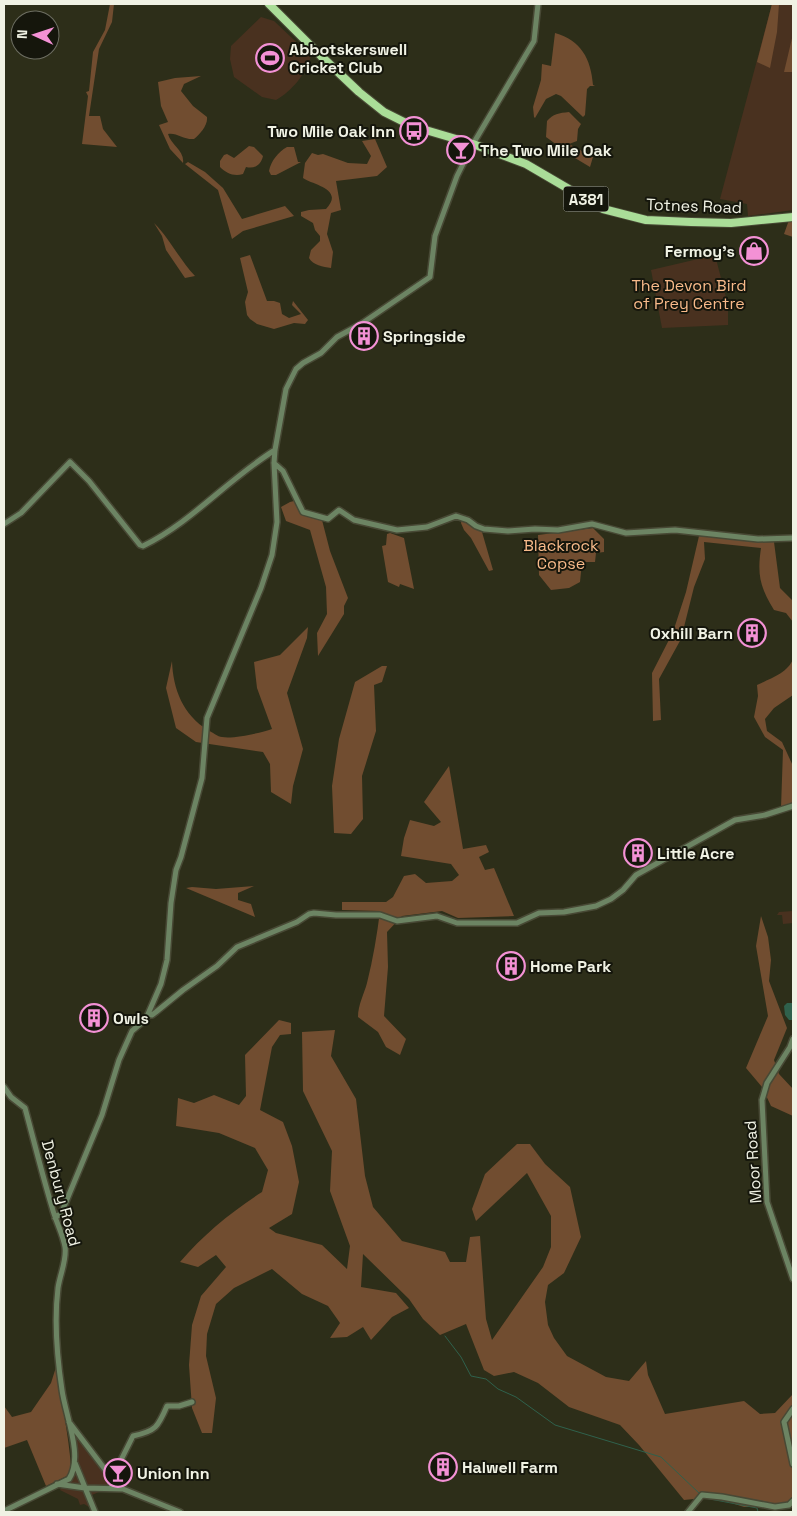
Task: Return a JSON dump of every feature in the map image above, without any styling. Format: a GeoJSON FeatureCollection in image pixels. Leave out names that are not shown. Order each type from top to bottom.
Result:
{"type":"FeatureCollection","features":[{"type":"Feature","properties":{"kind":"main road","name":"Totnes Road"},"geometry":{"type":"LineString","coordinates":[[269,4],[359,92],[384,112],[420,129],[473,144],[526,164],[603,209],[646,220],[731,223],[793,217]]}},
{"type":"Feature","properties":{"kind":"street"},"geometry":{"type":"LineString","coordinates":[[55,1218],[63,1209],[92,1141],[126,1043],[132,1031],[146,1018],[161,984],[167,960],[173,885],[202,778],[206,718],[261,588],[272,555],[277,522],[274,463],[284,396],[296,369],[303,362],[321,353],[337,337],[360,324],[430,277],[441,216],[457,176],[473,144],[534,41],[538,4]]}},
{"type":"Feature","properties":{"kind":"street"},"geometry":{"type":"LineString","coordinates":[[4,524],[21,513],[70,462],[89,481],[140,545],[143,546],[164,535],[246,470],[275,450]]}},
{"type":"Feature","properties":{"kind":"street"},"geometry":{"type":"LineString","coordinates":[[274,463],[283,471],[303,512],[328,519],[339,510],[354,520],[397,530],[427,527],[456,516],[484,529],[508,531],[558,530],[592,524],[626,533],[675,530],[758,539],[793,538]]}},
{"type":"Feature","properties":{"kind":"street"},"geometry":{"type":"LineString","coordinates":[[148,1014],[152,1015],[156,1012],[217,966],[237,947],[298,922],[309,914],[380,916],[397,921],[437,916],[457,923],[517,923],[539,913],[564,912],[596,906],[611,899],[623,890],[636,875],[735,820],[765,815],[793,806]]}},
{"type":"Feature","properties":{"kind":"street","name":"Moor Road"},"geometry":{"type":"LineString","coordinates":[[793,1039],[767,1083],[762,1100],[766,1202],[793,1279]]}},
{"type":"Feature","properties":{"kind":"street","name":"Denbury Road"},"geometry":{"type":"LineString","coordinates":[[4,1087],[10,1097],[26,1108],[65,1249],[58,1286],[56,1330],[62,1392],[75,1463],[96,1512]]}},
{"type":"Feature","properties":{"kind":"street"},"geometry":{"type":"LineString","coordinates":[[107,1472],[118,1466],[133,1436],[150,1432],[160,1422],[167,1406],[179,1406],[192,1402]]}},
{"type":"Feature","properties":{"kind":"street"},"geometry":{"type":"LineString","coordinates":[[793,1409],[784,1422],[793,1464]]}},
{"type":"Feature","properties":{"kind":"street"},"geometry":{"type":"LineString","coordinates":[[69,1422],[107,1472],[113,1488]]}},
{"type":"Feature","properties":{"kind":"street"},"geometry":{"type":"LineString","coordinates":[[4,1511],[69,1479],[75,1463]]}},
{"type":"Feature","properties":{"kind":"street"},"geometry":{"type":"LineString","coordinates":[[57,1484],[85,1488],[113,1488],[128,1491],[180,1512]]}},
{"type":"Feature","properties":{"kind":"street"},"geometry":{"type":"LineString","coordinates":[[688,1512],[702,1495],[775,1507],[789,1505],[793,1501]]}},
{"type":"Feature","properties":{"kind":"green space"},"geometry":{"type":"Polygon","coordinates":[[[110,4],[114,4],[112,22],[99,49],[89,116],[100,116],[103,129],[117,147],[82,144],[88,96],[86,92],[89,91],[93,52],[105,30],[110,4]]]}},
{"type":"Feature","properties":{"kind":"green space"},"geometry":{"type":"Polygon","coordinates":[[[772,4],[793,4],[793,210],[748,216],[747,204],[720,199],[772,4]]]}},
{"type":"Feature","properties":{"kind":"green space"},"geometry":{"type":"Polygon","coordinates":[[[772,4],[779,4],[777,32],[770,68],[757,62],[772,4]]]}},
{"type":"Feature","properties":{"kind":"green space","name":"Abbotskerswell Cricket Club"},"geometry":{"type":"Polygon","coordinates":[[[261,17],[274,21],[311,56],[306,69],[298,81],[288,92],[276,100],[262,97],[234,77],[230,59],[231,46],[261,17]]]}},
{"type":"Feature","properties":{"kind":"green space"},"geometry":{"type":"Polygon","coordinates":[[[555,33],[572,40],[583,52],[590,67],[593,85],[595,86],[590,86],[587,89],[585,115],[583,117],[561,96],[556,94],[546,99],[534,117],[533,107],[541,80],[542,64],[551,66],[555,33]]]}},
{"type":"Feature","properties":{"kind":"green space"},"geometry":{"type":"Polygon","coordinates":[[[793,34],[793,72],[784,72],[793,34]]]}},
{"type":"Feature","properties":{"kind":"green space"},"geometry":{"type":"Polygon","coordinates":[[[201,76],[184,84],[181,91],[193,106],[207,117],[205,126],[194,139],[168,134],[180,151],[183,163],[170,149],[159,125],[168,122],[161,106],[158,82],[175,78],[201,76]]]}},
{"type":"Feature","properties":{"kind":"green space"},"geometry":{"type":"Polygon","coordinates":[[[569,112],[581,124],[578,129],[577,141],[569,144],[593,157],[590,167],[546,137],[547,121],[556,114],[569,112]]]}},
{"type":"Feature","properties":{"kind":"green space"},"geometry":{"type":"Polygon","coordinates":[[[375,139],[387,167],[377,176],[336,181],[341,210],[331,213],[327,234],[333,252],[331,268],[316,264],[309,258],[311,250],[320,241],[320,236],[315,230],[313,223],[301,216],[301,212],[326,209],[332,197],[330,192],[303,178],[305,163],[312,153],[323,154],[348,163],[367,164],[371,156],[362,141],[375,139]]]}},
{"type":"Feature","properties":{"kind":"green space"},"geometry":{"type":"Polygon","coordinates":[[[249,146],[254,147],[263,156],[257,166],[246,167],[243,174],[236,175],[228,173],[220,167],[220,161],[224,155],[227,154],[234,158],[249,146]]]}},
{"type":"Feature","properties":{"kind":"green space"},"geometry":{"type":"Polygon","coordinates":[[[287,147],[294,147],[298,162],[301,162],[276,175],[271,175],[269,171],[273,160],[287,147]]]}},
{"type":"Feature","properties":{"kind":"green space"},"geometry":{"type":"Polygon","coordinates":[[[188,162],[205,172],[223,188],[242,219],[285,206],[294,216],[243,231],[232,239],[218,190],[185,164],[188,162]]]}},
{"type":"Feature","properties":{"kind":"green space"},"geometry":{"type":"Polygon","coordinates":[[[789,220],[793,221],[793,237],[784,234],[789,220]]]}},
{"type":"Feature","properties":{"kind":"green space"},"geometry":{"type":"Polygon","coordinates":[[[154,223],[195,276],[185,278],[166,250],[162,236],[154,223]]]}},
{"type":"Feature","properties":{"kind":"green space"},"geometry":{"type":"Polygon","coordinates":[[[250,255],[267,301],[280,303],[282,314],[289,318],[301,314],[292,305],[293,301],[308,320],[305,324],[294,323],[274,329],[257,324],[250,319],[247,315],[245,302],[248,292],[240,258],[250,255]]]}},
{"type":"Feature","properties":{"kind":"green space","name":"The Devon Bird of Prey Centre"},"geometry":{"type":"Polygon","coordinates":[[[715,255],[728,305],[728,325],[662,328],[651,270],[715,255]]]}},
{"type":"Feature","properties":{"kind":"green space"},"geometry":{"type":"Polygon","coordinates":[[[294,501],[304,514],[322,520],[330,551],[348,598],[344,606],[344,614],[318,656],[317,633],[327,614],[326,587],[310,530],[286,521],[281,507],[294,501]]]}},
{"type":"Feature","properties":{"kind":"green space"},"geometry":{"type":"Polygon","coordinates":[[[462,519],[482,532],[493,570],[489,571],[471,538],[464,530],[461,523],[462,519]]]}},
{"type":"Feature","properties":{"kind":"green space","name":"Blackrock Copse"},"geometry":{"type":"Polygon","coordinates":[[[593,528],[604,539],[604,552],[596,553],[595,562],[582,562],[580,582],[569,588],[551,590],[539,575],[538,535],[593,528]]]}},
{"type":"Feature","properties":{"kind":"green space"},"geometry":{"type":"Polygon","coordinates":[[[390,533],[404,538],[414,589],[400,584],[399,587],[388,582],[382,546],[386,545],[387,534],[390,533]]]}},
{"type":"Feature","properties":{"kind":"green space"},"geometry":{"type":"Polygon","coordinates":[[[699,536],[774,542],[780,588],[793,601],[793,622],[786,613],[774,610],[766,594],[759,566],[761,548],[704,542],[705,559],[694,587],[681,639],[659,679],[661,720],[653,721],[652,673],[673,632],[686,592],[699,536]]]}},
{"type":"Feature","properties":{"kind":"green space"},"geometry":{"type":"Polygon","coordinates":[[[308,627],[307,638],[287,693],[303,749],[293,786],[291,804],[271,792],[270,764],[263,752],[196,742],[176,728],[166,688],[172,661],[177,691],[186,709],[199,724],[219,736],[227,737],[247,735],[272,729],[257,688],[254,662],[280,655],[308,627]]]}},
{"type":"Feature","properties":{"kind":"green space"},"geometry":{"type":"Polygon","coordinates":[[[793,659],[793,695],[774,708],[765,719],[767,731],[782,742],[793,766],[793,805],[781,808],[783,750],[765,737],[754,717],[758,696],[757,685],[783,672],[793,659]]]}},
{"type":"Feature","properties":{"kind":"green space"},"geometry":{"type":"Polygon","coordinates":[[[382,666],[387,666],[382,682],[374,685],[376,731],[362,776],[363,819],[351,834],[334,833],[332,786],[339,739],[355,682],[382,666]]]}},
{"type":"Feature","properties":{"kind":"green space"},"geometry":{"type":"Polygon","coordinates":[[[449,766],[463,849],[486,845],[489,852],[479,857],[485,870],[494,868],[514,916],[458,918],[442,911],[402,916],[387,932],[388,967],[384,1016],[406,1039],[400,1055],[386,1047],[378,1032],[358,1017],[371,965],[380,911],[342,910],[342,902],[386,902],[393,897],[404,876],[415,874],[426,883],[452,881],[459,875],[451,864],[401,856],[410,820],[434,826],[441,822],[424,802],[449,766]]]}},
{"type":"Feature","properties":{"kind":"green space"},"geometry":{"type":"Polygon","coordinates":[[[254,886],[238,893],[238,900],[251,904],[255,917],[186,888],[216,889],[254,886]]]}},
{"type":"Feature","properties":{"kind":"green space"},"geometry":{"type":"Polygon","coordinates":[[[793,911],[793,923],[783,924],[782,915],[777,915],[779,912],[793,911]]]}},
{"type":"Feature","properties":{"kind":"green space"},"geometry":{"type":"Polygon","coordinates":[[[761,916],[768,937],[771,960],[769,981],[787,1028],[774,1060],[779,1074],[793,1089],[793,1116],[771,1106],[762,1087],[746,1068],[768,1016],[756,946],[761,916]]]}},
{"type":"Feature","properties":{"kind":"green space"},"geometry":{"type":"Polygon","coordinates":[[[279,1020],[291,1023],[291,1034],[280,1035],[272,1047],[260,1110],[283,1122],[292,1146],[299,1182],[292,1214],[269,1228],[276,1233],[322,1245],[347,1269],[350,1246],[330,1191],[332,1151],[303,1091],[302,1032],[335,1030],[331,1056],[356,1099],[365,1176],[373,1207],[402,1241],[445,1252],[450,1262],[466,1262],[470,1237],[480,1236],[486,1319],[492,1340],[543,1267],[551,1247],[551,1216],[527,1173],[476,1221],[472,1209],[485,1174],[517,1144],[530,1144],[545,1164],[570,1187],[581,1237],[564,1273],[548,1285],[545,1302],[548,1325],[554,1338],[567,1356],[606,1377],[629,1381],[646,1361],[648,1375],[665,1414],[744,1401],[760,1414],[775,1413],[793,1394],[793,1507],[744,1507],[713,1497],[684,1500],[620,1425],[569,1407],[538,1383],[514,1372],[494,1376],[484,1370],[466,1324],[440,1335],[423,1319],[409,1299],[363,1254],[361,1287],[396,1293],[409,1308],[392,1317],[371,1340],[363,1327],[347,1337],[330,1338],[340,1323],[328,1306],[302,1294],[272,1269],[234,1288],[216,1304],[207,1334],[206,1356],[216,1398],[212,1433],[202,1433],[192,1408],[189,1365],[192,1325],[201,1296],[226,1267],[216,1255],[198,1267],[180,1262],[218,1224],[262,1192],[268,1170],[255,1148],[219,1133],[176,1126],[178,1098],[194,1103],[214,1095],[239,1105],[246,1096],[245,1055],[279,1020]]]}},
{"type":"Feature","properties":{"kind":"green space"},"geometry":{"type":"Polygon","coordinates":[[[57,1364],[71,1468],[69,1475],[46,1486],[27,1440],[4,1448],[4,1406],[12,1417],[31,1412],[51,1383],[57,1364]]]}},
{"type":"Feature","properties":{"kind":"green space"},"geometry":{"type":"Polygon","coordinates":[[[72,1428],[104,1472],[109,1484],[99,1492],[87,1497],[92,1507],[84,1504],[80,1505],[78,1499],[60,1490],[64,1483],[72,1480],[74,1473],[76,1454],[72,1428]]]}},
{"type":"Feature","properties":{"kind":"shaded area"},"geometry":{"type":"Polygon","coordinates":[[[787,1003],[793,1003],[793,1020],[789,1020],[785,1015],[784,1006],[787,1003]]]}},
{"type":"Feature","properties":{"kind":"waterway"},"geometry":{"type":"LineString","coordinates":[[445,1336],[461,1357],[471,1376],[486,1379],[498,1389],[516,1397],[555,1425],[661,1457],[700,1494]]}},
{"type":"Feature","properties":{"kind":"waterway"},"geometry":{"type":"LineString","coordinates":[[705,1498],[757,1508],[758,1512]]}},
{"type":"Feature","properties":{"kind":"place","name":"Abbotskerswell Cricket Club"},"geometry":{"type":"Point","coordinates":[270,58]}},
{"type":"Feature","properties":{"kind":"place","name":"Two Mile Oak Inn"},"geometry":{"type":"Point","coordinates":[414,131]}},
{"type":"Feature","properties":{"kind":"place","name":"The Two Mile Oak"},"geometry":{"type":"Point","coordinates":[461,150]}},
{"type":"Feature","properties":{"kind":"place","name":"Fermoy's"},"geometry":{"type":"Point","coordinates":[754,251]}},
{"type":"Feature","properties":{"kind":"place","name":"Springside"},"geometry":{"type":"Point","coordinates":[364,336]}},
{"type":"Feature","properties":{"kind":"place","name":"Oxhill Barn"},"geometry":{"type":"Point","coordinates":[752,633]}},
{"type":"Feature","properties":{"kind":"place","name":"Little Acre"},"geometry":{"type":"Point","coordinates":[638,853]}},
{"type":"Feature","properties":{"kind":"place","name":"Home Park"},"geometry":{"type":"Point","coordinates":[511,966]}},
{"type":"Feature","properties":{"kind":"place","name":"Owls"},"geometry":{"type":"Point","coordinates":[94,1018]}},
{"type":"Feature","properties":{"kind":"place","name":"Halwell Farm"},"geometry":{"type":"Point","coordinates":[443,1467]}},
{"type":"Feature","properties":{"kind":"place","name":"Union Inn"},"geometry":{"type":"Point","coordinates":[118,1473]}}]}
